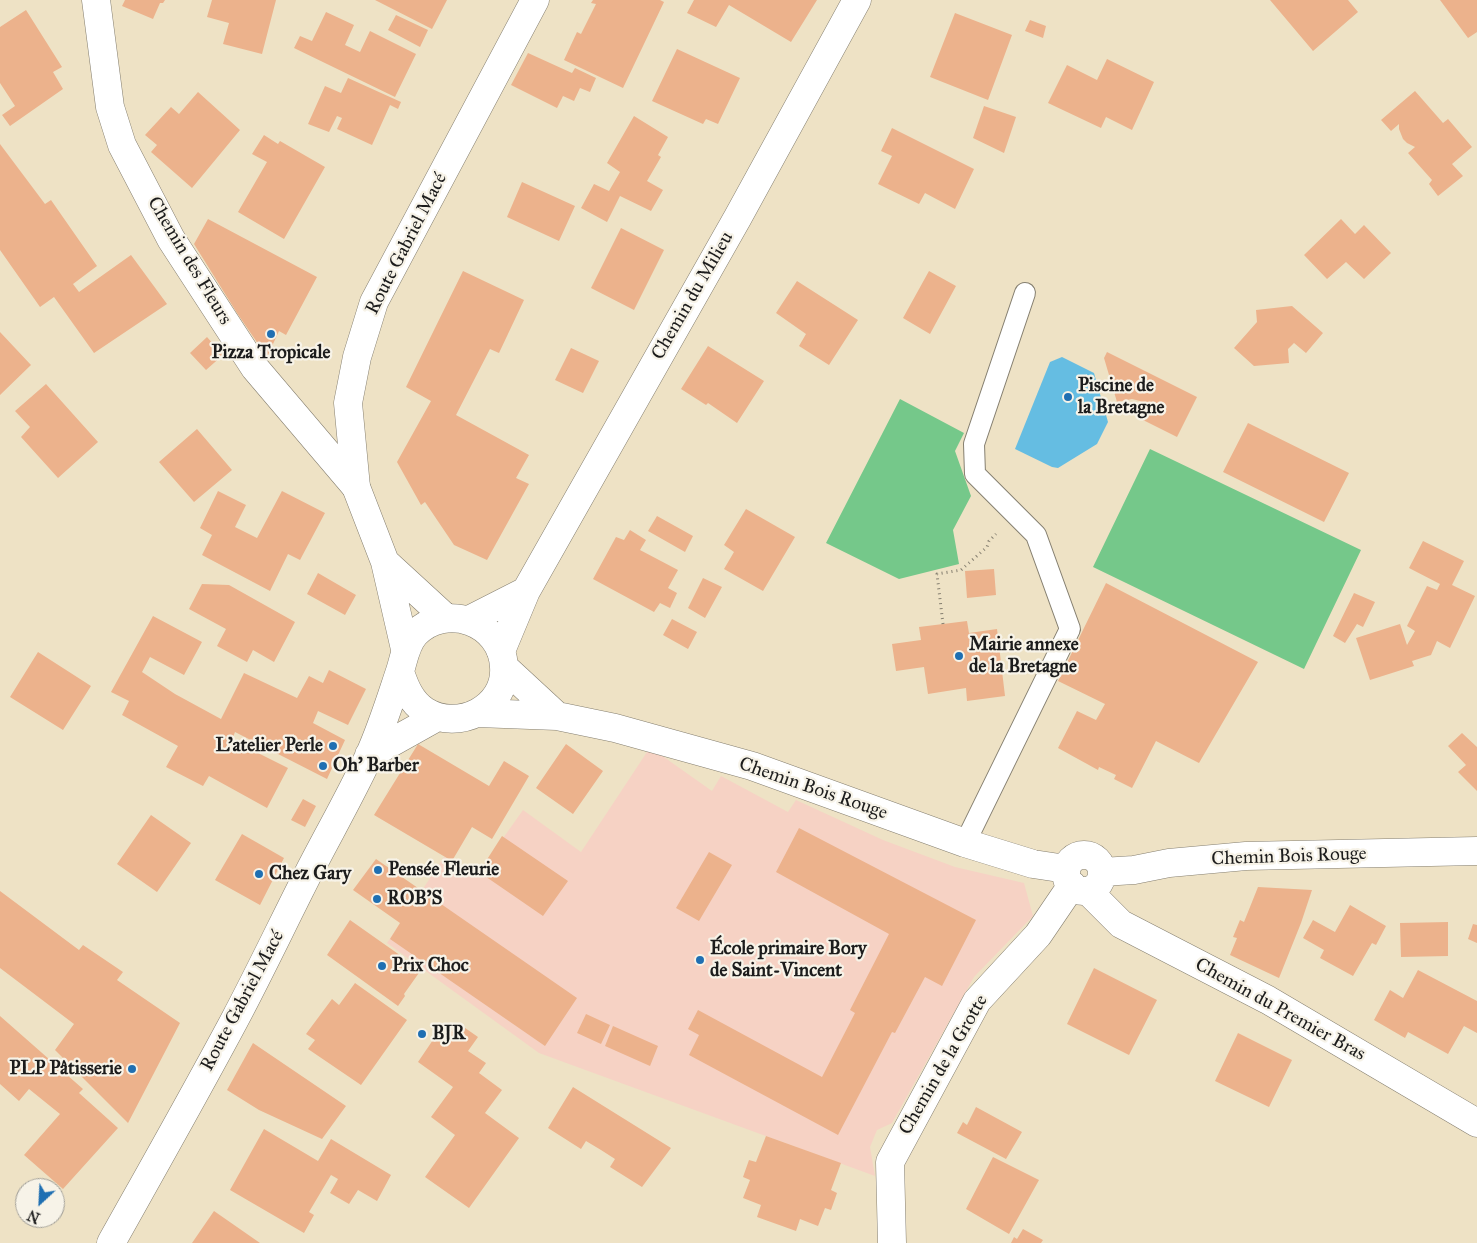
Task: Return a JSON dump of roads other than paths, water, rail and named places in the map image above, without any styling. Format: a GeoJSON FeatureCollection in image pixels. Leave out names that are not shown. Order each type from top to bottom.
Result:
{"type":"FeatureCollection","features":[{"type":"Feature","properties":{"kind":"street","name":"Chemin des Fleurs"},"geometry":{"type":"LineString","coordinates":[[96,0],[110,107],[122,145],[172,240],[255,368],[356,487]]}},
{"type":"Feature","properties":{"kind":"street","name":"Route Gabriel Macé"},"geometry":{"type":"LineString","coordinates":[[111,1243],[235,1018],[369,755],[403,660],[385,562],[356,487],[348,403],[357,357],[374,302],[535,0]]}},
{"type":"Feature","properties":{"kind":"street","name":"Chemin du Milieu"},"geometry":{"type":"LineString","coordinates":[[503,659],[526,590],[738,217],[857,0]]}},
{"type":"Feature","properties":{"kind":"street","name":"Route Gabriel Macé"},"geometry":{"type":"LineString","coordinates":[[385,562],[457,619]]}},
{"type":"Feature","properties":{"kind":"street"},"geometry":{"type":"LineString","coordinates":[[503,659],[503,681],[498,694],[489,705],[478,713],[465,718],[451,720],[437,717],[424,711],[414,702],[406,690],[403,660],[415,635],[429,624],[457,619],[526,590]]}},
{"type":"Feature","properties":{"kind":"street"},"geometry":{"type":"LineString","coordinates":[[457,619],[483,627],[494,638],[503,659],[558,716]]}},
{"type":"Feature","properties":{"kind":"street","name":"Chemin Bois Rouge"},"geometry":{"type":"LineString","coordinates":[[478,713],[558,716],[615,728],[752,766],[965,843],[1082,879],[1169,863],[1246,856],[1477,851]]}},
{"type":"Feature","properties":{"kind":"street"},"geometry":{"type":"LineString","coordinates":[[369,755],[437,717]]}},
{"type":"Feature","properties":{"kind":"street","name":"Chemin du Premier Bras"},"geometry":{"type":"LineString","coordinates":[[1082,879],[1121,924],[1268,1000],[1477,1123]]}},
{"type":"Feature","properties":{"kind":"street","name":"Chemin de la Grotte"},"geometry":{"type":"LineString","coordinates":[[892,1243],[890,1162],[977,1001],[1038,935],[1082,879]]}},
{"type":"Feature","properties":{"kind":"lane"},"geometry":{"type":"LineString","coordinates":[[965,843],[1070,629],[1036,535],[975,474],[974,444],[1025,293]]}},
{"type":"Feature","properties":{"kind":"water","name":"Piscine de la Bretagne"},"geometry":{"type":"Polygon","coordinates":[[[1062,357],[1094,373],[1108,422],[1097,444],[1058,468],[1052,467],[1015,449],[1050,362],[1062,357]]]}},
{"type":"Feature","properties":{"kind":"place","name":"Pizza Tropicale"},"geometry":{"type":"Point","coordinates":[271,334]}},
{"type":"Feature","properties":{"kind":"place","name":"Piscine de la Bretagne"},"geometry":{"type":"Point","coordinates":[1068,397]}},
{"type":"Feature","properties":{"kind":"place","name":"Mairie annexe de la Bretagne"},"geometry":{"type":"Point","coordinates":[959,656]}},
{"type":"Feature","properties":{"kind":"place","name":"L'atelier Perle"},"geometry":{"type":"Point","coordinates":[333,746]}},
{"type":"Feature","properties":{"kind":"place","name":"Oh' Barber"},"geometry":{"type":"Point","coordinates":[323,766]}},
{"type":"Feature","properties":{"kind":"place","name":"Pensée Fleurie"},"geometry":{"type":"Point","coordinates":[378,870]}},
{"type":"Feature","properties":{"kind":"place","name":"Chez Gary"},"geometry":{"type":"Point","coordinates":[259,874]}},
{"type":"Feature","properties":{"kind":"place","name":"ROB'S"},"geometry":{"type":"Point","coordinates":[377,899]}},
{"type":"Feature","properties":{"kind":"place","name":"École primaire Bory de Saint-Vincent"},"geometry":{"type":"Point","coordinates":[700,960]}},
{"type":"Feature","properties":{"kind":"place","name":"Prix Choc"},"geometry":{"type":"Point","coordinates":[382,966]}},
{"type":"Feature","properties":{"kind":"place","name":"BJR"},"geometry":{"type":"Point","coordinates":[422,1034]}},
{"type":"Feature","properties":{"kind":"place","name":"PLP Pâtisserie"},"geometry":{"type":"Point","coordinates":[132,1069]}}]}
